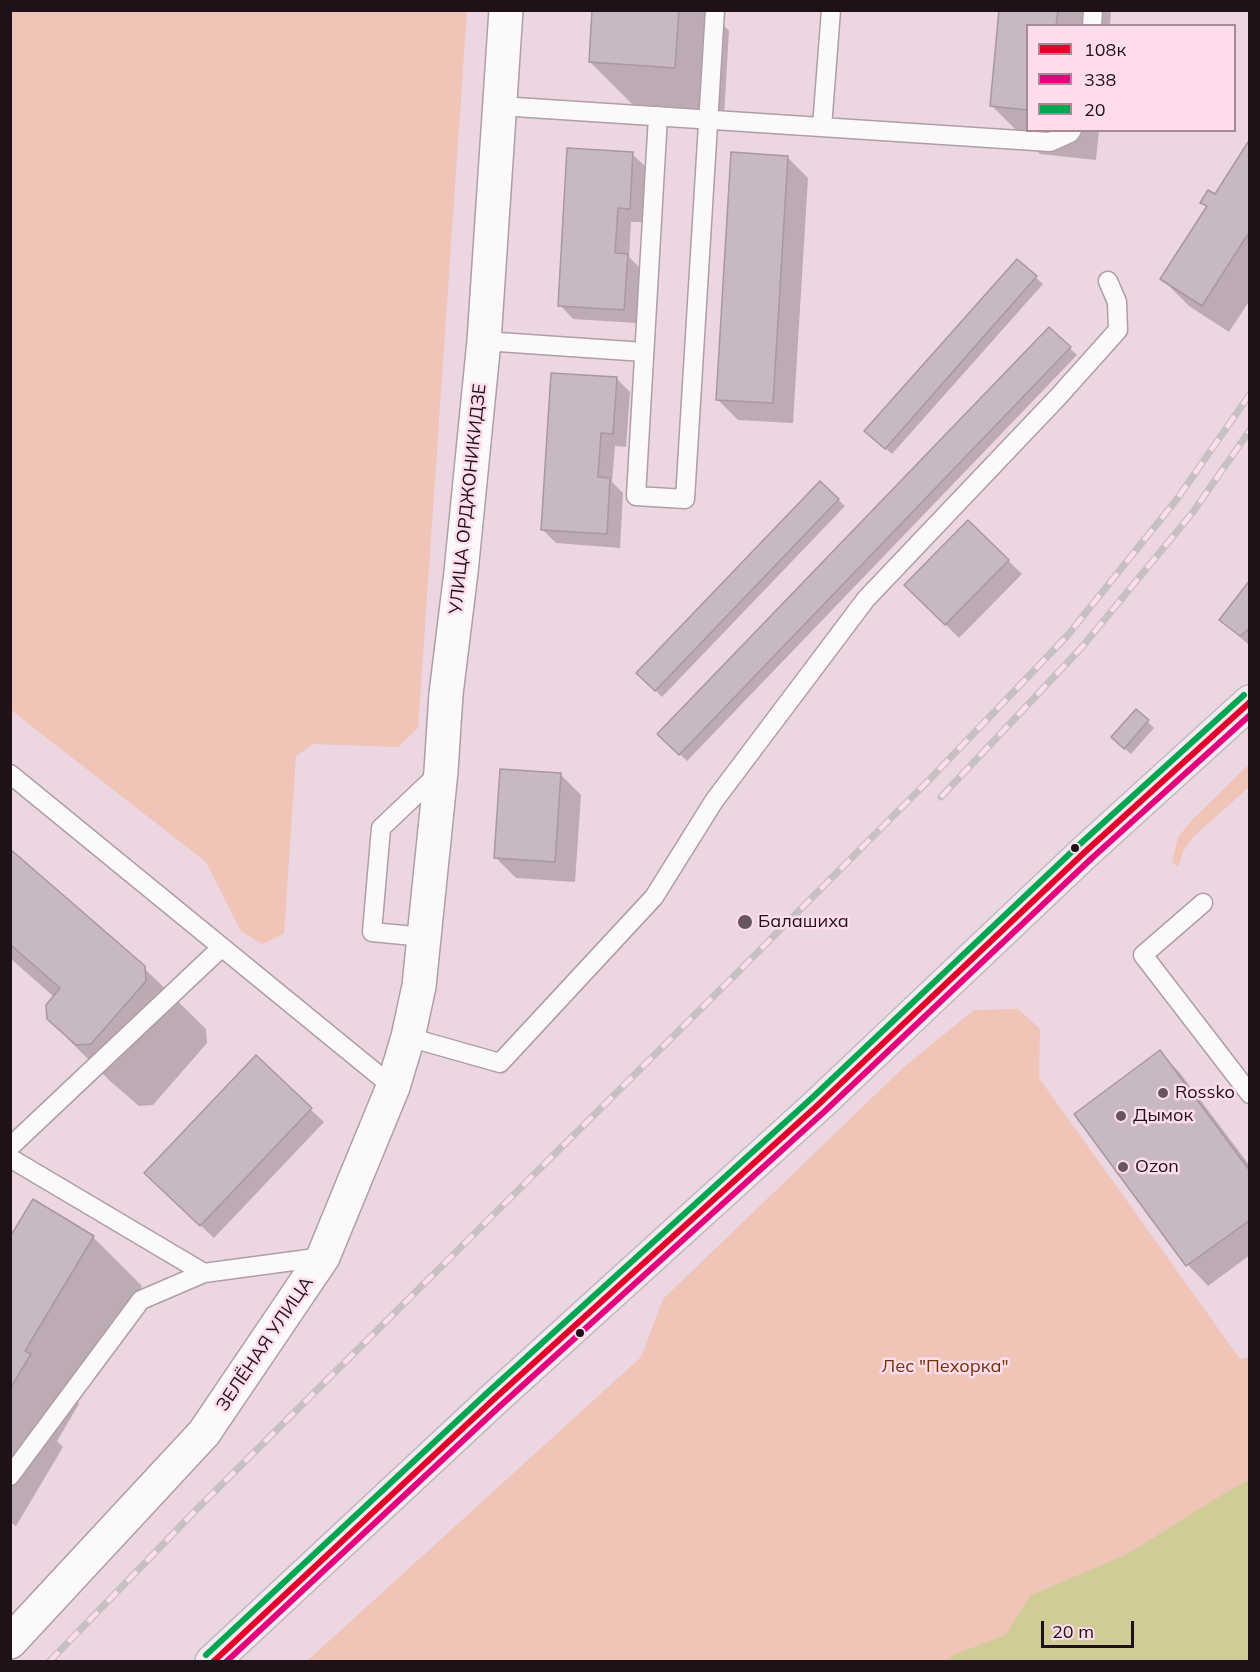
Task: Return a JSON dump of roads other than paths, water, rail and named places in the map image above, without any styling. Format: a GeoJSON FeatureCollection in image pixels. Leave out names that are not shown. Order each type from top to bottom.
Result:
{"type":"FeatureCollection","features":[{"type":"Feature","properties":{"kind":"main road"},"geometry":{"type":"LineString","coordinates":[[212,1662],[484,1408],[810,1112],[1078,859],[1250,702]]}},
{"type":"Feature","properties":{"kind":"street","name":"УЛИЦА ОРДЖОНИКИДЗЕ"},"geometry":{"type":"LineString","coordinates":[[419,986],[441,771],[446,694],[461,572],[484,341],[506,10]]}},
{"type":"Feature","properties":{"kind":"street","name":"ЗЕЛЁНАЯ УЛИЦА"},"geometry":{"type":"LineString","coordinates":[[10,1642],[204,1433],[323,1257],[393,1087],[408,1037],[419,986]]}},
{"type":"Feature","properties":{"kind":"lane"},"geometry":{"type":"LineString","coordinates":[[658,116],[636,496],[685,499],[714,10]]}},
{"type":"Feature","properties":{"kind":"lane"},"geometry":{"type":"LineString","coordinates":[[822,127],[831,10]]}},
{"type":"Feature","properties":{"kind":"lane"},"geometry":{"type":"LineString","coordinates":[[500,106],[1050,142],[1071,132]]}},
{"type":"Feature","properties":{"kind":"lane"},"geometry":{"type":"LineString","coordinates":[[408,1037],[500,1063],[654,897],[714,801],[867,599],[1058,397],[1118,330],[1117,303],[1108,281]]}},
{"type":"Feature","properties":{"kind":"lane"},"geometry":{"type":"LineString","coordinates":[[484,341],[644,352]]}},
{"type":"Feature","properties":{"kind":"lane"},"geometry":{"type":"LineString","coordinates":[[424,937],[372,932],[381,828],[441,771]]}},
{"type":"Feature","properties":{"kind":"lane"},"geometry":{"type":"LineString","coordinates":[[10,774],[393,1087]]}},
{"type":"Feature","properties":{"kind":"lane"},"geometry":{"type":"LineString","coordinates":[[1203,903],[1143,955],[1250,1094]]}},
{"type":"Feature","properties":{"kind":"lane"},"geometry":{"type":"LineString","coordinates":[[10,1147],[222,947]]}},
{"type":"Feature","properties":{"kind":"lane"},"geometry":{"type":"LineString","coordinates":[[10,1158],[204,1274]]}},
{"type":"Feature","properties":{"kind":"lane"},"geometry":{"type":"LineString","coordinates":[[10,1476],[141,1300],[204,1274],[323,1257]]}},
{"type":"Feature","properties":{"kind":"railway"},"geometry":{"type":"LineString","coordinates":[[49,1662],[198,1508],[929,780],[1067,636],[1177,499],[1250,394]]}},
{"type":"Feature","properties":{"kind":"railway"},"geometry":{"type":"LineString","coordinates":[[941,797],[1082,647],[1193,512],[1250,430]]}},
{"type":"Feature","properties":{"kind":"place","name":"Балашиха"},"geometry":{"type":"Point","coordinates":[745,922]}},
{"type":"Feature","properties":{"kind":"place","name":"Rossko"},"geometry":{"type":"Point","coordinates":[1163,1093]}},
{"type":"Feature","properties":{"kind":"place","name":"Дымок"},"geometry":{"type":"Point","coordinates":[1121,1116]}},
{"type":"Feature","properties":{"kind":"place","name":"Ozon"},"geometry":{"type":"Point","coordinates":[1123,1167]}},
{"type":"Feature","properties":{"kind":"park label","name":"Лес \"Пехорка\""},"geometry":{"type":"Point","coordinates":[945,1367]}}]}
